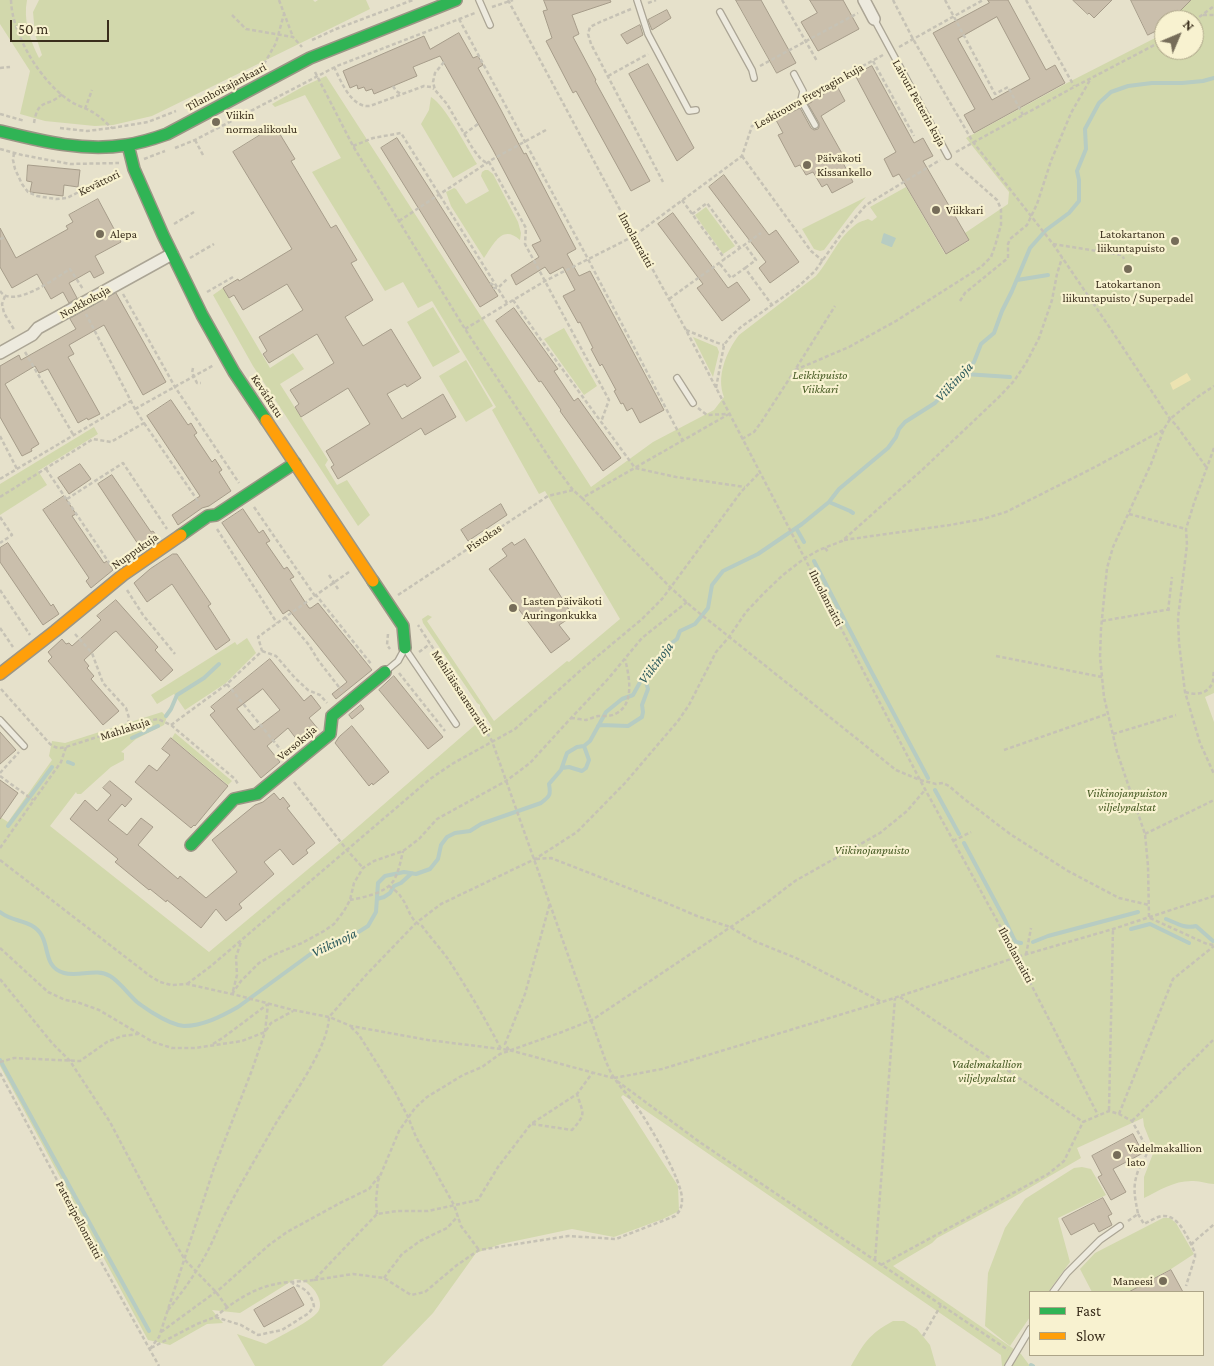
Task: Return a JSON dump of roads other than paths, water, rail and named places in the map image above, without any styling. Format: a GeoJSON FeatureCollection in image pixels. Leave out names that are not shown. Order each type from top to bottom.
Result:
{"type":"FeatureCollection","features":[{"type":"Feature","properties":{"kind":"street","name":"Tilanhoitajankaari"},"geometry":{"type":"LineString","coordinates":[[0,131],[71,146],[128,145],[149,141],[167,134],[322,53],[456,0]]}},
{"type":"Feature","properties":{"kind":"street"},"geometry":{"type":"LineString","coordinates":[[866,4],[874,19]]}},
{"type":"Feature","properties":{"kind":"street","name":"Kevätkatu"},"geometry":{"type":"LineString","coordinates":[[128,145],[134,169],[202,315],[234,372],[403,626],[405,648]]}},
{"type":"Feature","properties":{"kind":"street","name":"Norkkokuja"},"geometry":{"type":"LineString","coordinates":[[0,352],[32,335],[38,328],[172,254]]}},
{"type":"Feature","properties":{"kind":"street","name":"Nuppukuja"},"geometry":{"type":"LineString","coordinates":[[0,674],[120,578],[208,516],[216,515],[295,463]]}},
{"type":"Feature","properties":{"kind":"street","name":"Versokuja"},"geometry":{"type":"LineString","coordinates":[[192,845],[234,799],[257,794],[330,734],[332,716],[386,671]]}},
{"type":"Feature","properties":{"kind":"lane"},"geometry":{"type":"LineString","coordinates":[[479,0],[490,25]]}},
{"type":"Feature","properties":{"kind":"lane"},"geometry":{"type":"LineString","coordinates":[[638,3],[648,34],[689,111],[696,110]]}},
{"type":"Feature","properties":{"kind":"lane"},"geometry":{"type":"LineString","coordinates":[[720,12],[754,78]]}},
{"type":"Feature","properties":{"kind":"lane","name":"Laivuri Petterin kuja"},"geometry":{"type":"LineString","coordinates":[[874,19],[948,156]]}},
{"type":"Feature","properties":{"kind":"lane"},"geometry":{"type":"LineString","coordinates":[[794,74],[803,91],[801,100],[815,125]]}},
{"type":"Feature","properties":{"kind":"lane"},"geometry":{"type":"LineString","coordinates":[[677,378],[693,403]]}},
{"type":"Feature","properties":{"kind":"lane"},"geometry":{"type":"LineString","coordinates":[[386,671],[398,661],[405,648],[456,724]]}},
{"type":"Feature","properties":{"kind":"lane"},"geometry":{"type":"LineString","coordinates":[[0,720],[24,746]]}},
{"type":"Feature","properties":{"kind":"lane"},"geometry":{"type":"LineString","coordinates":[[1054,1291],[1067,1273],[1100,1240],[1120,1226]]}},
{"type":"Feature","properties":{"kind":"lane"},"geometry":{"type":"LineString","coordinates":[[1008,1366],[1029,1331]]}},
{"type":"Feature","properties":{"kind":"waterway","name":"Viikinoja"},"geometry":{"type":"LineString","coordinates":[[0,912],[28,924],[38,931],[42,936],[51,963],[58,971],[70,974],[99,973],[110,976],[145,1008],[168,1021],[184,1026],[205,1022],[238,1007],[316,950],[352,936],[368,926],[376,912],[378,883],[385,876],[404,872],[416,874],[430,869],[438,859],[441,845],[447,837],[455,833],[470,831],[481,824],[541,803],[546,799],[550,793],[549,784],[561,770],[567,753],[577,747],[584,746],[590,741],[606,712],[622,699],[633,695],[644,675],[669,645],[677,639],[680,631],[695,624],[708,608],[712,585],[723,571],[758,554],[802,524],[829,502],[839,489],[888,448],[905,422],[935,403],[964,374],[974,362],[981,344],[994,333],[1030,248],[1046,230],[1069,213],[1079,201],[1077,171],[1086,149],[1085,129],[1099,103],[1111,92],[1128,86],[1152,83],[1182,83],[1214,78]]}},
{"type":"Feature","properties":{"kind":"waterway"},"geometry":{"type":"LineString","coordinates":[[1017,280],[1048,275]]}},
{"type":"Feature","properties":{"kind":"waterway"},"geometry":{"type":"LineString","coordinates":[[965,374],[1010,377]]}},
{"type":"Feature","properties":{"kind":"waterway"},"geometry":{"type":"LineString","coordinates":[[829,502],[853,513]]}},
{"type":"Feature","properties":{"kind":"waterway"},"geometry":{"type":"LineString","coordinates":[[796,528],[804,542]]}},
{"type":"Feature","properties":{"kind":"waterway"},"geometry":{"type":"LineString","coordinates":[[814,561],[928,778]]}},
{"type":"Feature","properties":{"kind":"waterway"},"geometry":{"type":"LineString","coordinates":[[166,716],[177,695],[204,678],[219,664]]}},
{"type":"Feature","properties":{"kind":"waterway"},"geometry":{"type":"LineString","coordinates":[[598,726],[628,726],[642,717],[642,705],[648,689],[644,675]]}},
{"type":"Feature","properties":{"kind":"waterway"},"geometry":{"type":"LineString","coordinates":[[132,738],[158,726]]}},
{"type":"Feature","properties":{"kind":"waterway"},"geometry":{"type":"LineString","coordinates":[[562,768],[569,767],[582,771],[586,768],[589,760],[584,746]]}},
{"type":"Feature","properties":{"kind":"waterway"},"geometry":{"type":"LineString","coordinates":[[68,762],[73,764]]}},
{"type":"Feature","properties":{"kind":"waterway"},"geometry":{"type":"LineString","coordinates":[[8,826],[52,767]]}},
{"type":"Feature","properties":{"kind":"waterway"},"geometry":{"type":"LineString","coordinates":[[935,790],[959,834]]}},
{"type":"Feature","properties":{"kind":"waterway"},"geometry":{"type":"LineString","coordinates":[[964,843],[1014,939],[1016,942],[1021,943]]}},
{"type":"Feature","properties":{"kind":"waterway"},"geometry":{"type":"LineString","coordinates":[[377,899],[390,893],[394,886],[401,883],[412,873]]}},
{"type":"Feature","properties":{"kind":"waterway"},"geometry":{"type":"LineString","coordinates":[[1033,942],[1048,936],[1138,912]]}},
{"type":"Feature","properties":{"kind":"waterway"},"geometry":{"type":"LineString","coordinates":[[1166,919],[1184,926],[1196,926],[1213,941]]}},
{"type":"Feature","properties":{"kind":"waterway"},"geometry":{"type":"LineString","coordinates":[[1131,929],[1150,924],[1189,943]]}},
{"type":"Feature","properties":{"kind":"waterway"},"geometry":{"type":"LineString","coordinates":[[0,1060],[149,1331]]}},
{"type":"Feature","properties":{"kind":"place","name":"Viikin normaalikoulu"},"geometry":{"type":"Point","coordinates":[216,122]}},
{"type":"Feature","properties":{"kind":"place","name":"Päiväkoti Kissankello"},"geometry":{"type":"Point","coordinates":[807,165]}},
{"type":"Feature","properties":{"kind":"place","name":"Viikkari"},"geometry":{"type":"Point","coordinates":[936,210]}},
{"type":"Feature","properties":{"kind":"place","name":"Alepa"},"geometry":{"type":"Point","coordinates":[100,234]}},
{"type":"Feature","properties":{"kind":"place","name":"Latokartanon liikuntapuisto"},"geometry":{"type":"Point","coordinates":[1175,241]}},
{"type":"Feature","properties":{"kind":"place","name":"Latokartanon liikuntapuisto / Superpadel"},"geometry":{"type":"Point","coordinates":[1128,269]}},
{"type":"Feature","properties":{"kind":"place","name":"Lasten päiväkoti Auringonkukka"},"geometry":{"type":"Point","coordinates":[513,608]}},
{"type":"Feature","properties":{"kind":"place","name":"Vadelmakallion lato"},"geometry":{"type":"Point","coordinates":[1117,1155]}},
{"type":"Feature","properties":{"kind":"place","name":"Maneesi"},"geometry":{"type":"Point","coordinates":[1163,1281]}},
{"type":"Feature","properties":{"kind":"park label","name":"Leikkipuisto Viikkari"},"geometry":{"type":"Point","coordinates":[820,382]}},
{"type":"Feature","properties":{"kind":"park label","name":"Viikinojanpuiston viljelypalstat"},"geometry":{"type":"Point","coordinates":[1127,800]}},
{"type":"Feature","properties":{"kind":"park label","name":"Viikinojanpuisto"},"geometry":{"type":"Point","coordinates":[872,850]}},
{"type":"Feature","properties":{"kind":"park label","name":"Vadelmakallion viljelypalstat"},"geometry":{"type":"Point","coordinates":[987,1071]}}]}
